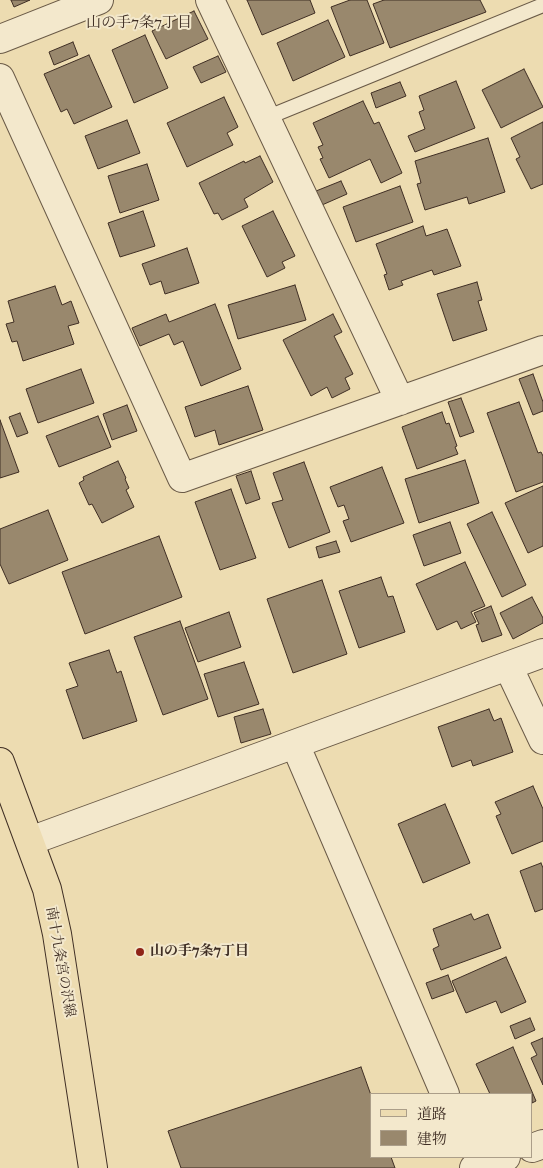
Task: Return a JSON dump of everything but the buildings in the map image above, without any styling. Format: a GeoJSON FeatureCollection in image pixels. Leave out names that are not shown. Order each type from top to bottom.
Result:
{"type":"FeatureCollection","features":[{"type":"Feature","properties":{"kind":"main road","name":"南十九条宮の沢線"},"geometry":{"type":"LineString","coordinates":[[0,762],[47,889],[58,934],[93,1168]]}},
{"type":"Feature","properties":{"kind":"street"},"geometry":{"type":"LineString","coordinates":[[0,38],[99,0]]}},
{"type":"Feature","properties":{"kind":"street"},"geometry":{"type":"LineString","coordinates":[[210,0],[400,401]]}},
{"type":"Feature","properties":{"kind":"street"},"geometry":{"type":"LineString","coordinates":[[0,78],[182,478],[543,350]]}},
{"type":"Feature","properties":{"kind":"street"},"geometry":{"type":"LineString","coordinates":[[30,842],[543,653]]}},
{"type":"Feature","properties":{"kind":"street"},"geometry":{"type":"LineString","coordinates":[[508,666],[543,740]]}},
{"type":"Feature","properties":{"kind":"street"},"geometry":{"type":"LineString","coordinates":[[295,744],[445,1093]]}},
{"type":"Feature","properties":{"kind":"street"},"geometry":{"type":"LineString","coordinates":[[474,1164],[501,1158]]}},
{"type":"Feature","properties":{"kind":"lane"},"geometry":{"type":"LineString","coordinates":[[266,118],[543,5]]}},
{"type":"Feature","properties":{"kind":"place","name":"山の手7条7丁目"},"geometry":{"type":"Point","coordinates":[140,952]}},
{"type":"Feature","properties":{"kind":"district","name":"山の手7条7丁目"},"geometry":{"type":"Point","coordinates":[139,23]}}]}
